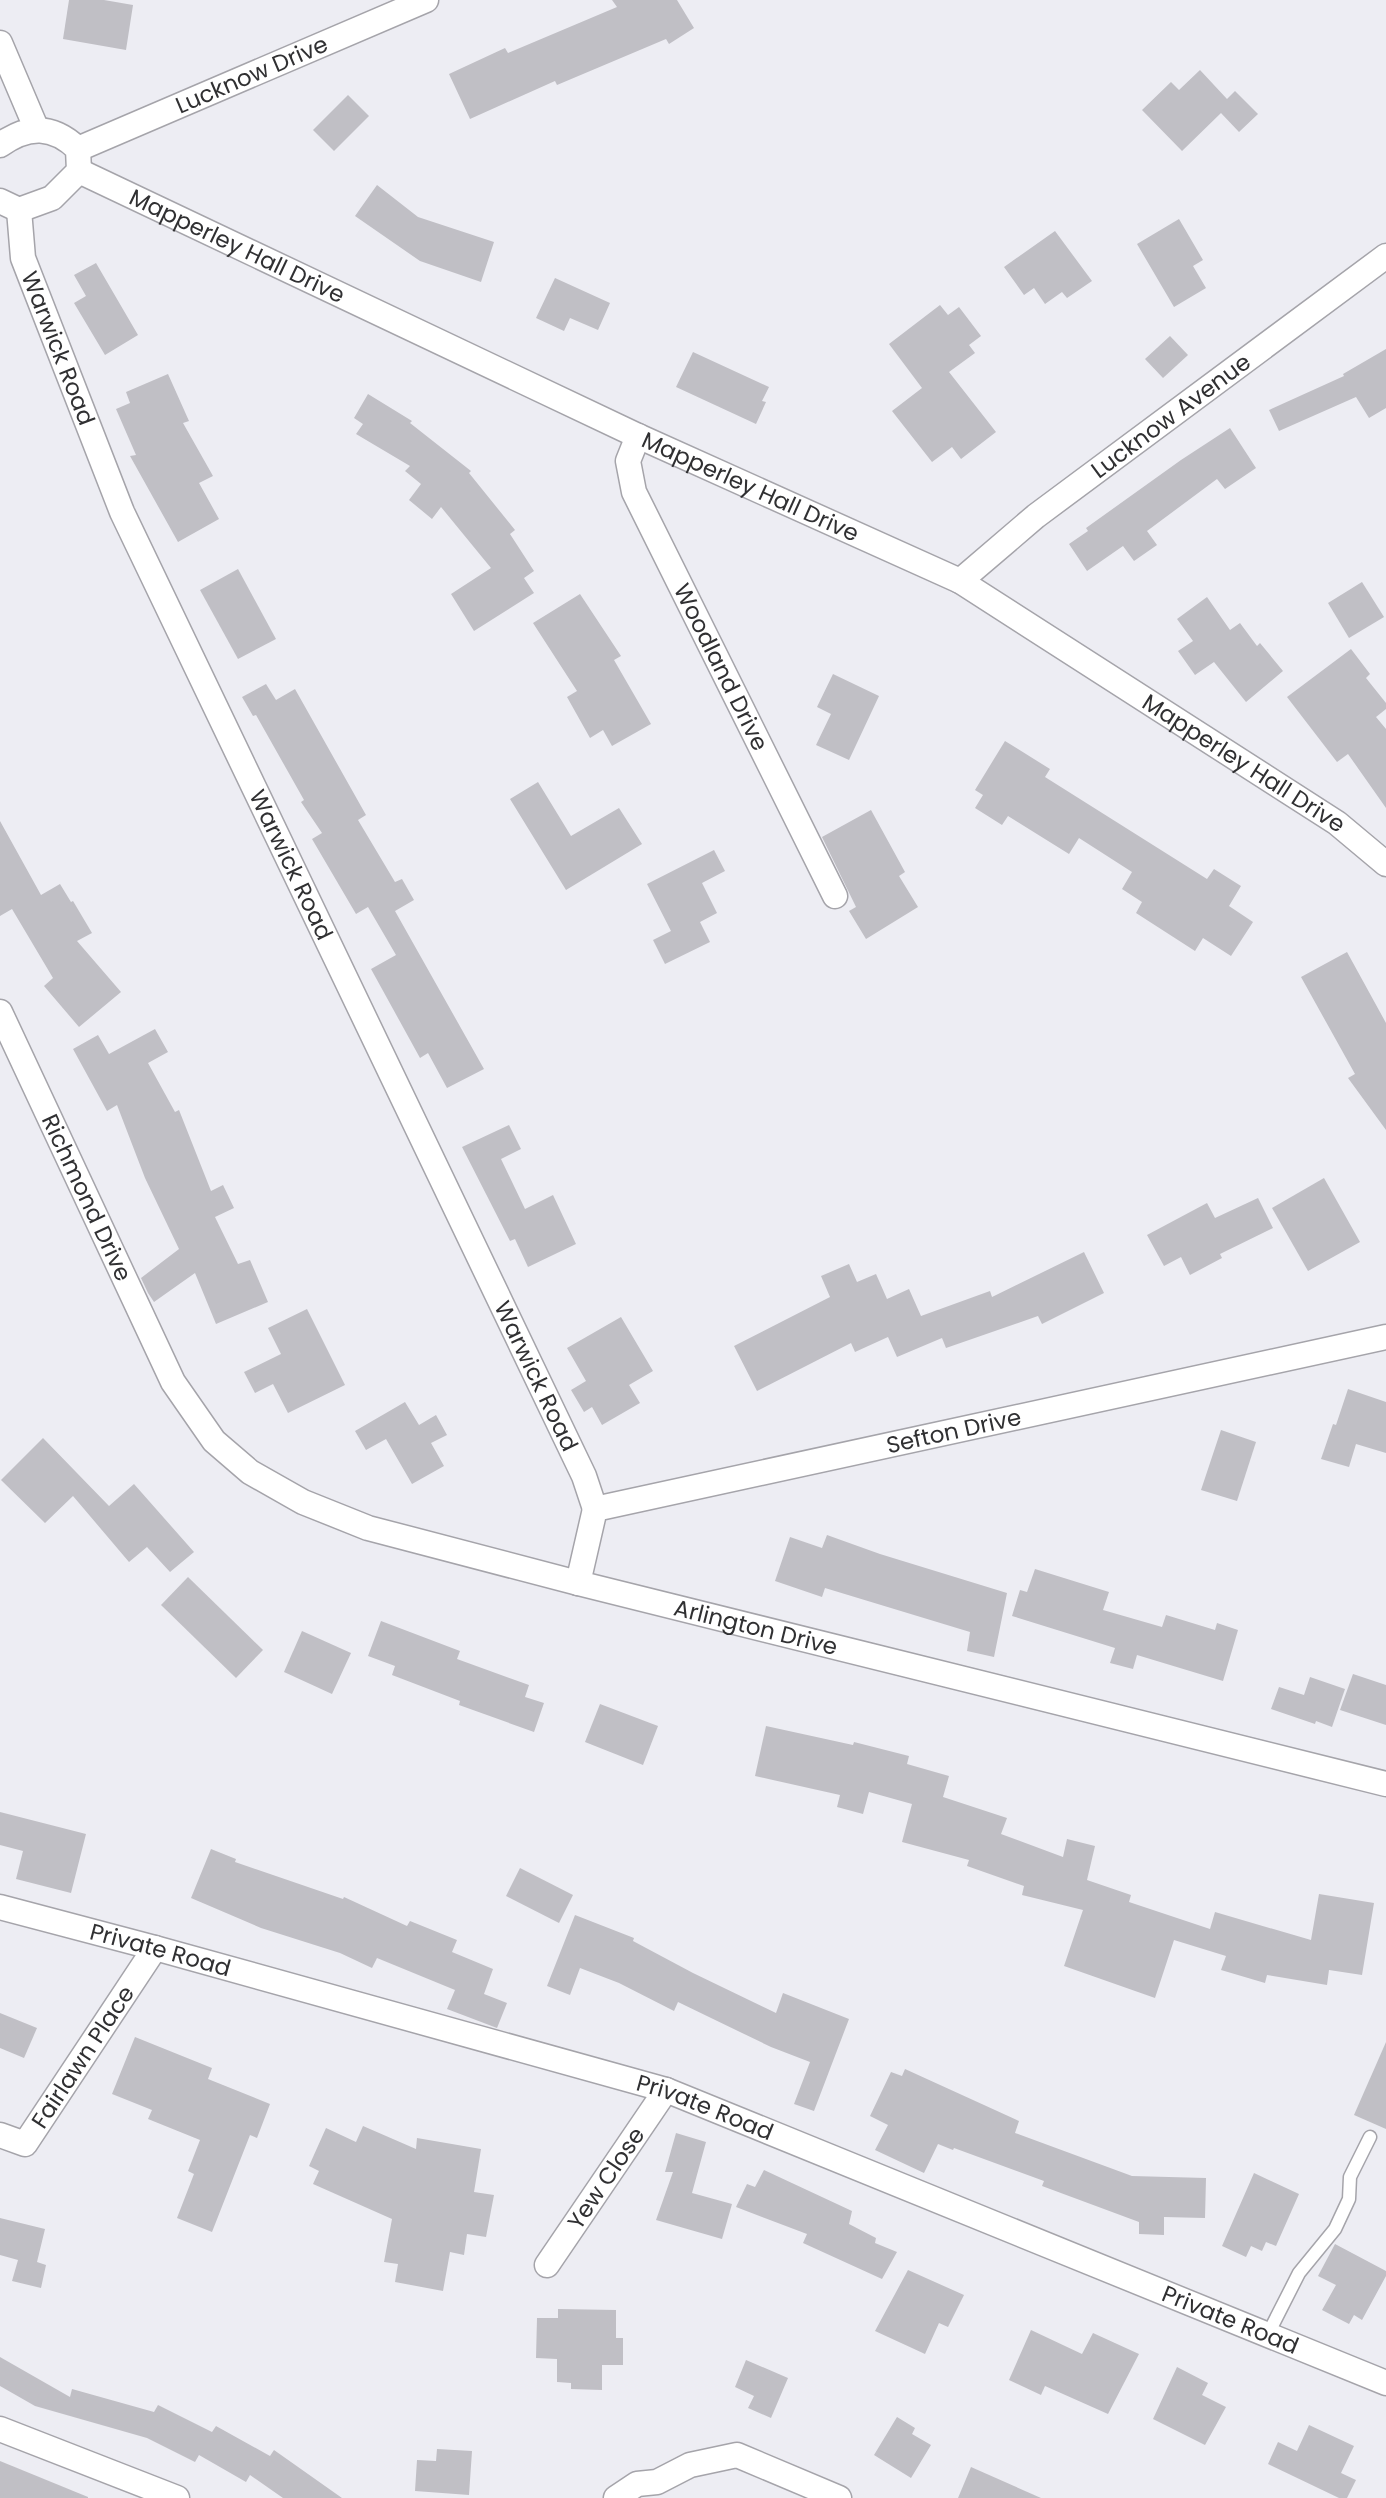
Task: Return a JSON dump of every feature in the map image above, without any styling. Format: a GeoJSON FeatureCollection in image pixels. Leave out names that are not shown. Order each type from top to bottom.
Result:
{"type":"FeatureCollection","features":[{"type":"Feature","properties":{"kind":"street","name":"Lucknow Drive"},"geometry":{"type":"LineString","coordinates":[[10,205],[52,198],[78,160],[426,0]]}},
{"type":"Feature","properties":{"kind":"street"},"geometry":{"type":"LineString","coordinates":[[0,43],[37,130]]}},
{"type":"Feature","properties":{"kind":"street"},"geometry":{"type":"LineString","coordinates":[[0,145],[29,130],[51,131],[66,138],[78,160]]}},
{"type":"Feature","properties":{"kind":"street","name":"Mapperley Hall Drive"},"geometry":{"type":"LineString","coordinates":[[78,160],[638,436],[960,581],[1337,823],[1386,864]]}},
{"type":"Feature","properties":{"kind":"street","name":"Warwick Road"},"geometry":{"type":"LineString","coordinates":[[10,205],[23,258],[122,512],[584,1476],[595,1509]]}},
{"type":"Feature","properties":{"kind":"street","name":"Lucknow Avenue"},"geometry":{"type":"LineString","coordinates":[[960,581],[1036,516],[1386,256]]}},
{"type":"Feature","properties":{"kind":"street","name":"Woodland Drive"},"geometry":{"type":"LineString","coordinates":[[638,436],[628,461],[634,492],[835,896]]}},
{"type":"Feature","properties":{"kind":"street","name":"Richmond Drive"},"geometry":{"type":"LineString","coordinates":[[0,1012],[173,1382]]}},
{"type":"Feature","properties":{"kind":"street","name":"Sefton Drive"},"geometry":{"type":"LineString","coordinates":[[595,1509],[1386,1337]]}},
{"type":"Feature","properties":{"kind":"street","name":"Arlington Drive"},"geometry":{"type":"LineString","coordinates":[[173,1382],[214,1440],[250,1472],[303,1502],[368,1528],[578,1583],[1386,1784]]}},
{"type":"Feature","properties":{"kind":"street"},"geometry":{"type":"LineString","coordinates":[[578,1583],[595,1509]]}},
{"type":"Feature","properties":{"kind":"street","name":"Private Road"},"geometry":{"type":"LineString","coordinates":[[0,1907],[666,2090],[1386,2383]]}},
{"type":"Feature","properties":{"kind":"street","name":"Fairlawn Place"},"geometry":{"type":"LineString","coordinates":[[0,2135],[25,2144],[155,1948]]}},
{"type":"Feature","properties":{"kind":"street","name":"Yew Close"},"geometry":{"type":"LineString","coordinates":[[547,2265],[666,2090]]}},
{"type":"Feature","properties":{"kind":"street"},"geometry":{"type":"LineString","coordinates":[[0,2430],[177,2498]]}},
{"type":"Feature","properties":{"kind":"street"},"geometry":{"type":"LineString","coordinates":[[616,2498],[637,2484],[662,2490],[690,2465],[737,2455],[839,2498]]}},
{"type":"Feature","properties":{"kind":"lane"},"geometry":{"type":"LineString","coordinates":[[1268,2334],[1299,2273],[1335,2229],[1349,2199],[1350,2177],[1370,2137]]}},
{"type":"Feature","properties":{"kind":"building"},"geometry":{"type":"Polygon","coordinates":[[[69,0],[104,0],[133,5],[126,50],[63,39],[69,0]]]}},
{"type":"Feature","properties":{"kind":"building"},"geometry":{"type":"Polygon","coordinates":[[[612,0],[677,0],[694,28],[669,44],[666,39],[557,85],[555,81],[470,119],[449,74],[505,48],[508,53],[617,7],[612,0]]]}},
{"type":"Feature","properties":{"kind":"building"},"geometry":{"type":"Polygon","coordinates":[[[1200,70],[1227,99],[1235,91],[1258,114],[1239,132],[1221,113],[1182,151],[1142,110],[1171,82],[1179,90],[1200,70]]]}},
{"type":"Feature","properties":{"kind":"building"},"geometry":{"type":"Polygon","coordinates":[[[348,95],[369,116],[334,151],[313,130],[348,95]]]}},
{"type":"Feature","properties":{"kind":"building"},"geometry":{"type":"Polygon","coordinates":[[[377,185],[418,217],[494,242],[481,282],[420,261],[355,216],[377,185]]]}},
{"type":"Feature","properties":{"kind":"building"},"geometry":{"type":"Polygon","coordinates":[[[1179,219],[1203,260],[1193,266],[1206,288],[1174,307],[1137,244],[1179,219]]]}},
{"type":"Feature","properties":{"kind":"building"},"geometry":{"type":"Polygon","coordinates":[[[1055,231],[1092,281],[1067,298],[1062,292],[1045,304],[1034,288],[1024,295],[1004,267],[1055,231]]]}},
{"type":"Feature","properties":{"kind":"building"},"geometry":{"type":"Polygon","coordinates":[[[96,263],[138,335],[105,355],[74,303],[86,296],[74,275],[96,263]]]}},
{"type":"Feature","properties":{"kind":"building"},"geometry":{"type":"Polygon","coordinates":[[[555,278],[610,303],[598,330],[570,318],[564,331],[536,318],[555,278]]]}},
{"type":"Feature","properties":{"kind":"building"},"geometry":{"type":"Polygon","coordinates":[[[940,305],[948,315],[959,307],[981,336],[969,345],[975,353],[949,372],[996,432],[961,459],[952,447],[932,462],[892,411],[922,388],[889,344],[940,305]]]}},
{"type":"Feature","properties":{"kind":"building"},"geometry":{"type":"Polygon","coordinates":[[[1170,336],[1188,355],[1163,378],[1145,359],[1170,336]]]}},
{"type":"Feature","properties":{"kind":"building"},"geometry":{"type":"Polygon","coordinates":[[[1386,349],[1386,408],[1369,418],[1356,397],[1279,431],[1269,410],[1344,376],[1343,374],[1386,349]]]}},
{"type":"Feature","properties":{"kind":"building"},"geometry":{"type":"Polygon","coordinates":[[[693,352],[769,387],[762,401],[766,402],[756,424],[676,387],[693,352]]]}},
{"type":"Feature","properties":{"kind":"building"},"geometry":{"type":"Polygon","coordinates":[[[168,374],[189,421],[183,423],[213,476],[199,483],[219,519],[178,542],[130,456],[136,455],[116,409],[130,403],[126,392],[168,374]]]}},
{"type":"Feature","properties":{"kind":"building"},"geometry":{"type":"Polygon","coordinates":[[[368,394],[412,421],[410,423],[471,471],[469,473],[515,530],[510,534],[534,571],[524,578],[534,593],[474,631],[451,594],[491,568],[441,507],[432,519],[409,500],[421,484],[405,471],[410,466],[356,434],[363,424],[354,418],[368,394]]]}},
{"type":"Feature","properties":{"kind":"building"},"geometry":{"type":"Polygon","coordinates":[[[1230,428],[1256,468],[1225,489],[1217,479],[1147,531],[1157,545],[1134,561],[1123,546],[1087,571],[1069,544],[1088,531],[1086,528],[1230,428]]]}},
{"type":"Feature","properties":{"kind":"building"},"geometry":{"type":"Polygon","coordinates":[[[238,569],[276,639],[238,659],[200,590],[238,569]]]}},
{"type":"Feature","properties":{"kind":"building"},"geometry":{"type":"Polygon","coordinates":[[[1362,582],[1384,617],[1349,638],[1328,603],[1362,582]]]}},
{"type":"Feature","properties":{"kind":"building"},"geometry":{"type":"Polygon","coordinates":[[[580,594],[621,656],[614,660],[651,724],[612,746],[603,730],[590,738],[567,697],[577,691],[533,623],[580,594]]]}},
{"type":"Feature","properties":{"kind":"building"},"geometry":{"type":"Polygon","coordinates":[[[1207,597],[1230,630],[1240,623],[1257,646],[1260,643],[1283,671],[1246,702],[1214,662],[1195,675],[1178,651],[1193,641],[1177,619],[1207,597]]]}},
{"type":"Feature","properties":{"kind":"building"},"geometry":{"type":"Polygon","coordinates":[[[1351,649],[1370,674],[1366,678],[1386,703],[1386,709],[1376,717],[1386,729],[1386,808],[1348,754],[1337,762],[1287,697],[1351,649]]]}},
{"type":"Feature","properties":{"kind":"building"},"geometry":{"type":"Polygon","coordinates":[[[833,674],[879,696],[849,760],[816,745],[831,714],[817,707],[833,674]]]}},
{"type":"Feature","properties":{"kind":"building"},"geometry":{"type":"Polygon","coordinates":[[[266,684],[276,700],[295,689],[366,815],[358,820],[395,882],[402,879],[414,900],[395,911],[484,1069],[447,1088],[428,1053],[420,1058],[371,969],[396,955],[368,907],[356,914],[312,839],[322,833],[301,802],[304,800],[256,715],[253,716],[242,697],[266,684]]]}},
{"type":"Feature","properties":{"kind":"building"},"geometry":{"type":"Polygon","coordinates":[[[1005,741],[1050,769],[1045,777],[1207,879],[1214,869],[1241,886],[1229,906],[1253,922],[1231,956],[1203,938],[1195,951],[1136,913],[1142,902],[1122,889],[1132,872],[1079,838],[1069,854],[1008,816],[1002,825],[975,808],[983,795],[975,790],[1005,741]]]}},
{"type":"Feature","properties":{"kind":"building"},"geometry":{"type":"Polygon","coordinates":[[[538,782],[571,836],[619,808],[642,844],[566,890],[510,799],[538,782]]]}},
{"type":"Feature","properties":{"kind":"building"},"geometry":{"type":"Polygon","coordinates":[[[871,810],[905,872],[899,876],[918,907],[866,939],[849,911],[856,907],[822,837],[871,810]]]}},
{"type":"Feature","properties":{"kind":"building"},"geometry":{"type":"Polygon","coordinates":[[[0,821],[41,895],[60,884],[71,902],[73,901],[92,933],[77,941],[121,992],[79,1027],[44,986],[53,978],[12,909],[0,916],[0,821]]]}},
{"type":"Feature","properties":{"kind":"building"},"geometry":{"type":"Polygon","coordinates":[[[714,850],[725,871],[702,883],[717,913],[700,922],[710,942],[665,964],[653,940],[671,931],[647,884],[714,850]]]}},
{"type":"Feature","properties":{"kind":"building"},"geometry":{"type":"Polygon","coordinates":[[[1347,952],[1386,1023],[1386,1130],[1348,1078],[1355,1074],[1301,977],[1347,952]]]}},
{"type":"Feature","properties":{"kind":"building"},"geometry":{"type":"Polygon","coordinates":[[[155,1029],[168,1052],[148,1063],[175,1112],[179,1110],[211,1191],[223,1185],[234,1208],[215,1217],[238,1264],[250,1260],[268,1302],[216,1324],[195,1273],[154,1302],[148,1293],[141,1278],[179,1249],[145,1178],[117,1105],[107,1111],[73,1049],[98,1035],[109,1054],[155,1029]]]}},
{"type":"Feature","properties":{"kind":"building"},"geometry":{"type":"Polygon","coordinates":[[[509,1125],[521,1149],[501,1159],[525,1209],[553,1195],[576,1244],[528,1267],[515,1239],[510,1241],[462,1147],[509,1125]]]}},
{"type":"Feature","properties":{"kind":"building"},"geometry":{"type":"Polygon","coordinates":[[[1324,1178],[1360,1242],[1308,1271],[1272,1208],[1324,1178]]]}},
{"type":"Feature","properties":{"kind":"building"},"geometry":{"type":"Polygon","coordinates":[[[1258,1198],[1273,1228],[1220,1254],[1222,1258],[1190,1275],[1181,1257],[1164,1266],[1147,1235],[1207,1203],[1215,1218],[1258,1198]]]}},
{"type":"Feature","properties":{"kind":"building"},"geometry":{"type":"Polygon","coordinates":[[[1084,1252],[1104,1293],[1042,1324],[1038,1316],[946,1348],[942,1338],[897,1357],[888,1337],[855,1352],[851,1343],[757,1391],[734,1346],[830,1297],[821,1276],[849,1264],[857,1282],[876,1274],[887,1299],[909,1289],[921,1316],[990,1291],[992,1297],[1084,1252]]]}},
{"type":"Feature","properties":{"kind":"building"},"geometry":{"type":"Polygon","coordinates":[[[307,1309],[345,1385],[288,1413],[273,1384],[255,1393],[244,1372],[281,1354],[268,1328],[307,1309]]]}},
{"type":"Feature","properties":{"kind":"building"},"geometry":{"type":"Polygon","coordinates":[[[621,1317],[653,1371],[629,1385],[640,1403],[602,1425],[592,1407],[584,1412],[571,1390],[586,1381],[567,1348],[621,1317]]]}},
{"type":"Feature","properties":{"kind":"building"},"geometry":{"type":"Polygon","coordinates":[[[1348,1389],[1386,1402],[1386,1453],[1356,1444],[1349,1467],[1321,1459],[1348,1389]]]}},
{"type":"Feature","properties":{"kind":"building"},"geometry":{"type":"Polygon","coordinates":[[[405,1402],[419,1425],[436,1415],[447,1435],[431,1443],[444,1466],[412,1484],[386,1439],[366,1450],[355,1431],[405,1402]]]}},
{"type":"Feature","properties":{"kind":"building"},"geometry":{"type":"Polygon","coordinates":[[[1221,1430],[1256,1442],[1237,1501],[1201,1490],[1221,1430]]]}},
{"type":"Feature","properties":{"kind":"building"},"geometry":{"type":"Polygon","coordinates":[[[43,1438],[109,1506],[134,1484],[194,1552],[170,1572],[147,1547],[129,1562],[73,1496],[45,1523],[1,1480],[43,1438]]]}},
{"type":"Feature","properties":{"kind":"building"},"geometry":{"type":"Polygon","coordinates":[[[827,1535],[1007,1593],[994,1657],[967,1651],[970,1632],[825,1588],[822,1597],[775,1581],[790,1537],[822,1548],[827,1535]]]}},
{"type":"Feature","properties":{"kind":"building"},"geometry":{"type":"Polygon","coordinates":[[[1035,1569],[1109,1592],[1103,1610],[1162,1627],[1166,1615],[1215,1630],[1217,1623],[1238,1630],[1223,1681],[1137,1655],[1133,1669],[1110,1663],[1115,1648],[1012,1616],[1020,1590],[1027,1592],[1035,1569]]]}},
{"type":"Feature","properties":{"kind":"building"},"geometry":{"type":"Polygon","coordinates":[[[188,1577],[263,1650],[236,1678],[161,1605],[188,1577]]]}},
{"type":"Feature","properties":{"kind":"building"},"geometry":{"type":"Polygon","coordinates":[[[381,1621],[460,1651],[457,1659],[529,1685],[525,1697],[544,1703],[534,1732],[459,1705],[460,1701],[392,1675],[395,1666],[368,1656],[381,1621]]]}},
{"type":"Feature","properties":{"kind":"building"},"geometry":{"type":"Polygon","coordinates":[[[302,1631],[351,1653],[332,1694],[284,1672],[302,1631]]]}},
{"type":"Feature","properties":{"kind":"building"},"geometry":{"type":"Polygon","coordinates":[[[1353,1674],[1386,1685],[1386,1725],[1340,1710],[1353,1674]]]}},
{"type":"Feature","properties":{"kind":"building"},"geometry":{"type":"Polygon","coordinates":[[[1310,1677],[1345,1689],[1332,1727],[1271,1709],[1279,1687],[1304,1695],[1310,1677]]]}},
{"type":"Feature","properties":{"kind":"building"},"geometry":{"type":"Polygon","coordinates":[[[600,1704],[658,1726],[643,1765],[585,1742],[600,1704]]]}},
{"type":"Feature","properties":{"kind":"building"},"geometry":{"type":"Polygon","coordinates":[[[766,1726],[853,1745],[854,1742],[909,1756],[907,1764],[949,1776],[943,1797],[1007,1818],[1001,1834],[1063,1857],[1067,1839],[1095,1846],[1087,1880],[1131,1895],[1129,1902],[1210,1929],[1215,1912],[1311,1940],[1319,1894],[1374,1903],[1362,1975],[1329,1970],[1327,1985],[1267,1975],[1265,1983],[1221,1970],[1226,1956],[1174,1940],[1155,1998],[1064,1966],[1083,1910],[1022,1895],[1024,1886],[967,1866],[969,1860],[902,1842],[912,1804],[869,1792],[863,1814],[837,1807],[840,1795],[755,1776],[766,1726]]]}},
{"type":"Feature","properties":{"kind":"building"},"geometry":{"type":"Polygon","coordinates":[[[0,1812],[86,1834],[71,1893],[16,1879],[23,1851],[0,1845],[0,1812]]]}},
{"type":"Feature","properties":{"kind":"building"},"geometry":{"type":"Polygon","coordinates":[[[211,1849],[236,1859],[235,1862],[343,1899],[344,1897],[407,1926],[410,1921],[457,1940],[452,1952],[493,1969],[484,1994],[507,2003],[497,2028],[447,2009],[455,1990],[377,1958],[372,1968],[340,1953],[261,1928],[191,1898],[211,1849]]]}},
{"type":"Feature","properties":{"kind":"building"},"geometry":{"type":"Polygon","coordinates":[[[520,1868],[573,1895],[559,1923],[506,1896],[520,1868]]]}},
{"type":"Feature","properties":{"kind":"building"},"geometry":{"type":"Polygon","coordinates":[[[575,1915],[634,1938],[633,1941],[693,1973],[776,2013],[783,1993],[849,2019],[814,2111],[794,2104],[810,2062],[771,2047],[678,2002],[674,2011],[619,1983],[580,1968],[570,1995],[547,1986],[575,1915]]]}},
{"type":"Feature","properties":{"kind":"building"},"geometry":{"type":"Polygon","coordinates":[[[0,2013],[37,2028],[24,2058],[0,2048],[0,2013]]]}},
{"type":"Feature","properties":{"kind":"building"},"geometry":{"type":"Polygon","coordinates":[[[135,2037],[212,2068],[208,2079],[270,2104],[257,2138],[250,2135],[212,2232],[177,2218],[194,2174],[188,2171],[200,2140],[148,2119],[152,2110],[112,2094],[135,2037]]]}},
{"type":"Feature","properties":{"kind":"building"},"geometry":{"type":"Polygon","coordinates":[[[1386,2042],[1386,2129],[1354,2115],[1386,2042]]]}},
{"type":"Feature","properties":{"kind":"building"},"geometry":{"type":"Polygon","coordinates":[[[905,2069],[1019,2121],[1015,2133],[1132,2176],[1206,2178],[1205,2218],[1164,2217],[1164,2235],[1139,2234],[1139,2222],[1042,2186],[1044,2181],[954,2148],[953,2150],[938,2144],[924,2173],[875,2150],[888,2125],[870,2116],[891,2072],[902,2076],[905,2069]]]}},
{"type":"Feature","properties":{"kind":"building"},"geometry":{"type":"Polygon","coordinates":[[[363,2126],[416,2149],[417,2138],[481,2149],[474,2192],[494,2195],[486,2237],[467,2234],[464,2255],[450,2252],[443,2291],[395,2282],[398,2264],[384,2262],[392,2219],[313,2184],[319,2171],[309,2166],[326,2128],[356,2142],[363,2126]]]}},
{"type":"Feature","properties":{"kind":"building"},"geometry":{"type":"Polygon","coordinates":[[[676,2133],[706,2142],[692,2193],[732,2204],[722,2239],[656,2220],[673,2172],[665,2172],[676,2133]]]}},
{"type":"Feature","properties":{"kind":"building"},"geometry":{"type":"Polygon","coordinates":[[[764,2170],[852,2211],[849,2224],[876,2238],[875,2243],[897,2252],[882,2279],[803,2243],[807,2234],[736,2207],[747,2184],[755,2187],[764,2170]]]}},
{"type":"Feature","properties":{"kind":"building"},"geometry":{"type":"Polygon","coordinates":[[[1254,2173],[1299,2194],[1276,2246],[1266,2242],[1262,2251],[1251,2246],[1246,2257],[1222,2246],[1254,2173]]]}},
{"type":"Feature","properties":{"kind":"building"},"geometry":{"type":"Polygon","coordinates":[[[0,2218],[45,2229],[37,2262],[46,2265],[41,2288],[12,2281],[18,2260],[0,2255],[0,2218]]]}},
{"type":"Feature","properties":{"kind":"building"},"geometry":{"type":"Polygon","coordinates":[[[1335,2244],[1386,2271],[1386,2276],[1362,2320],[1354,2315],[1349,2324],[1322,2310],[1336,2285],[1318,2276],[1335,2244]]]}},
{"type":"Feature","properties":{"kind":"building"},"geometry":{"type":"Polygon","coordinates":[[[908,2270],[964,2295],[948,2327],[939,2323],[925,2354],[875,2331],[908,2270]]]}},
{"type":"Feature","properties":{"kind":"building"},"geometry":{"type":"Polygon","coordinates":[[[558,2309],[616,2310],[616,2338],[623,2338],[623,2365],[602,2365],[602,2390],[571,2389],[571,2383],[557,2382],[557,2359],[536,2358],[537,2318],[558,2318],[558,2309]]]}},
{"type":"Feature","properties":{"kind":"building"},"geometry":{"type":"Polygon","coordinates":[[[1031,2330],[1082,2354],[1093,2333],[1139,2354],[1108,2414],[1045,2386],[1041,2395],[1009,2380],[1031,2330]]]}},
{"type":"Feature","properties":{"kind":"building"},"geometry":{"type":"Polygon","coordinates":[[[0,2357],[70,2397],[72,2389],[154,2412],[158,2405],[212,2432],[216,2426],[270,2456],[274,2450],[342,2498],[283,2498],[250,2475],[246,2482],[199,2455],[195,2462],[147,2438],[35,2406],[0,2386],[0,2357]]]}},
{"type":"Feature","properties":{"kind":"building"},"geometry":{"type":"Polygon","coordinates":[[[746,2360],[788,2378],[771,2418],[748,2408],[754,2396],[735,2387],[746,2360]]]}},
{"type":"Feature","properties":{"kind":"building"},"geometry":{"type":"Polygon","coordinates":[[[1177,2367],[1208,2383],[1202,2395],[1226,2407],[1205,2445],[1153,2419],[1177,2367]]]}},
{"type":"Feature","properties":{"kind":"building"},"geometry":{"type":"Polygon","coordinates":[[[897,2417],[915,2428],[912,2434],[931,2445],[911,2478],[874,2455],[897,2417]]]}},
{"type":"Feature","properties":{"kind":"building"},"geometry":{"type":"Polygon","coordinates":[[[1309,2425],[1354,2446],[1341,2473],[1356,2480],[1347,2498],[1339,2498],[1268,2464],[1278,2442],[1297,2451],[1309,2425]]]}},
{"type":"Feature","properties":{"kind":"building"},"geometry":{"type":"Polygon","coordinates":[[[437,2449],[472,2451],[469,2495],[415,2491],[417,2460],[436,2461],[437,2449]]]}},
{"type":"Feature","properties":{"kind":"building"},"geometry":{"type":"Polygon","coordinates":[[[0,2461],[88,2497],[88,2498],[0,2498],[0,2461]]]}},
{"type":"Feature","properties":{"kind":"building"},"geometry":{"type":"Polygon","coordinates":[[[971,2467],[1041,2498],[958,2498],[971,2467]]]}}]}
